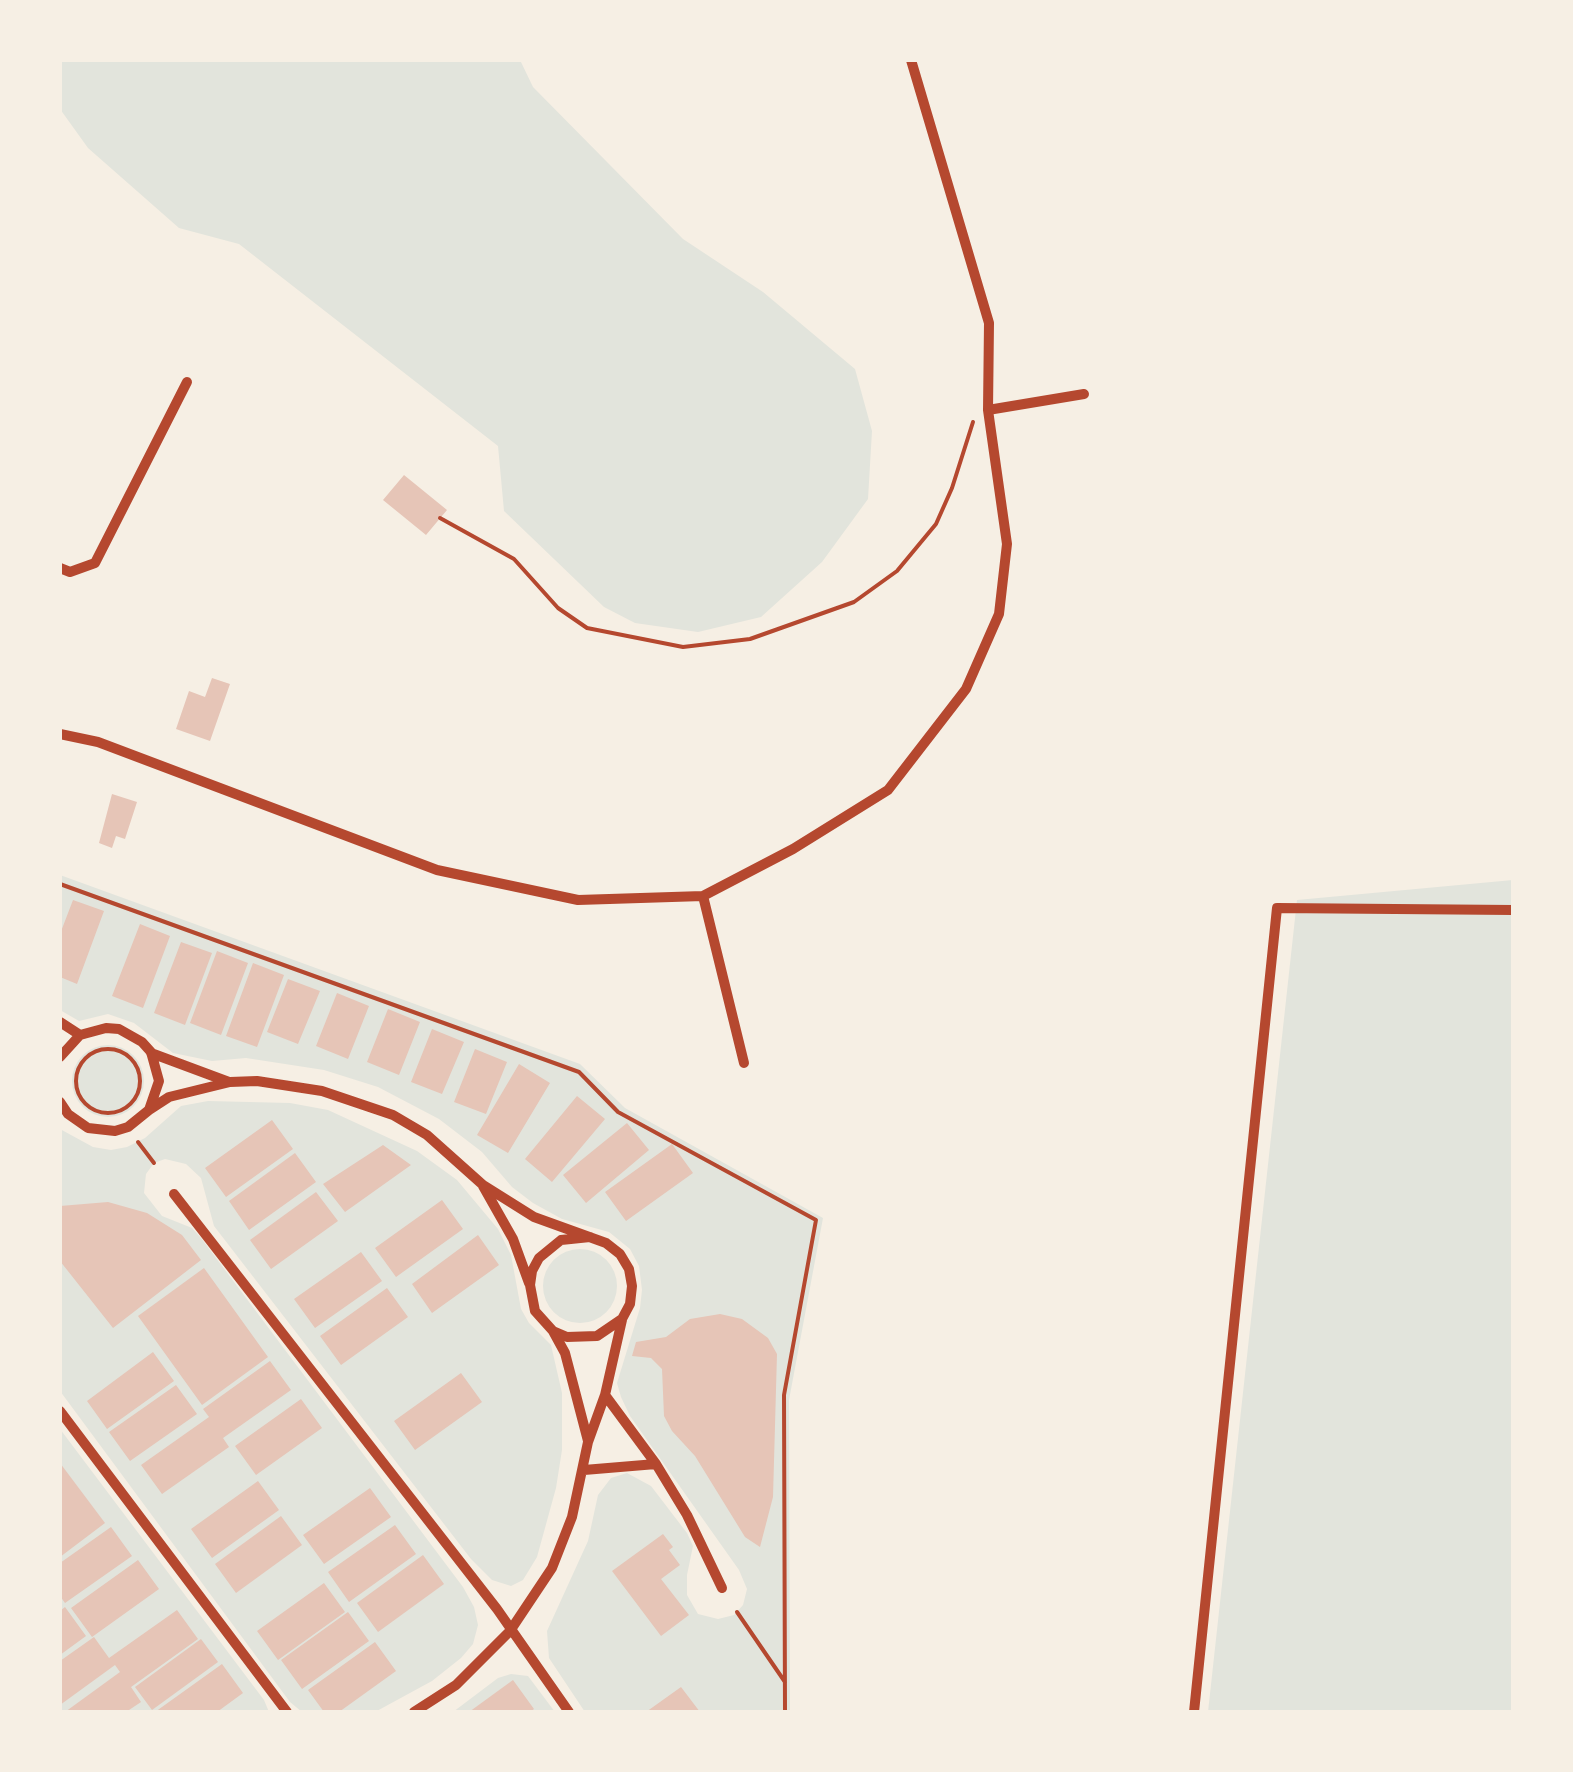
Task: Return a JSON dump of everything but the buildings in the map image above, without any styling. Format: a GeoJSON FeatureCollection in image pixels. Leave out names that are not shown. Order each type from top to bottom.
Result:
{"type":"FeatureCollection","features":[{"type":"Feature","properties":{"kind":"street"},"geometry":{"type":"LineString","coordinates":[[60,734],[98,742],[436,870],[578,900],[703,896],[792,850],[888,790],[966,689],[999,614],[1008,544],[988,410],[989,323],[911,60]]}},
{"type":"Feature","properties":{"kind":"street"},"geometry":{"type":"LineString","coordinates":[[60,568],[70,572],[95,563],[187,382]]}},
{"type":"Feature","properties":{"kind":"street"},"geometry":{"type":"LineString","coordinates":[[988,410],[1084,394]]}},
{"type":"Feature","properties":{"kind":"street"},"geometry":{"type":"LineString","coordinates":[[703,896],[744,1063]]}},
{"type":"Feature","properties":{"kind":"street"},"geometry":{"type":"LineString","coordinates":[[1194,1712],[1277,908],[1513,910]]}},
{"type":"Feature","properties":{"kind":"street"},"geometry":{"type":"LineString","coordinates":[[60,1022],[80,1035]]}},
{"type":"Feature","properties":{"kind":"street"},"geometry":{"type":"LineString","coordinates":[[60,1056],[80,1035],[106,1028],[142,1042],[151,1052],[230,1082]]}},
{"type":"Feature","properties":{"kind":"street"},"geometry":{"type":"LineString","coordinates":[[149,1110],[158,1082],[151,1052]]}},
{"type":"Feature","properties":{"kind":"street"},"geometry":{"type":"LineString","coordinates":[[62,1109],[88,1128],[101,1131],[128,1127],[169,1097],[230,1082],[322,1090],[393,1115],[438,1144],[483,1185],[534,1216],[606,1242],[629,1269],[630,1304],[622,1319],[605,1396],[588,1442],[572,1516],[552,1568],[510,1632],[456,1685],[414,1712]]}},
{"type":"Feature","properties":{"kind":"street"},"geometry":{"type":"LineString","coordinates":[[483,1185],[513,1238],[536,1311],[554,1331],[564,1353],[588,1442]]}},
{"type":"Feature","properties":{"kind":"street"},"geometry":{"type":"LineString","coordinates":[[174,1194],[497,1609],[569,1712]]}},
{"type":"Feature","properties":{"kind":"street"},"geometry":{"type":"LineString","coordinates":[[530,1285],[538,1258],[549,1247],[575,1236],[590,1237]]}},
{"type":"Feature","properties":{"kind":"street"},"geometry":{"type":"LineString","coordinates":[[554,1331],[582,1338],[611,1329],[622,1319]]}},
{"type":"Feature","properties":{"kind":"street"},"geometry":{"type":"LineString","coordinates":[[605,1396],[656,1464],[687,1515],[722,1588]]}},
{"type":"Feature","properties":{"kind":"street"},"geometry":{"type":"LineString","coordinates":[[60,1410],[287,1712]]}},
{"type":"Feature","properties":{"kind":"street"},"geometry":{"type":"LineString","coordinates":[[584,1470],[656,1464]]}},
{"type":"Feature","properties":{"kind":"path"},"geometry":{"type":"LineString","coordinates":[[440,518],[514,559],[558,608],[587,628],[683,647],[750,639],[854,602],[897,571],[936,524],[952,488],[970,428],[977,416],[988,410]]}},
{"type":"Feature","properties":{"kind":"path"},"geometry":{"type":"LineString","coordinates":[[60,884],[579,1072],[618,1112],[816,1220],[784,1396],[786,1712]]}},
{"type":"Feature","properties":{"kind":"path"},"geometry":{"type":"LineString","coordinates":[[121,1052],[136,1065],[138,1094],[115,1113],[95,1111],[86,1106],[76,1088],[78,1068],[91,1053],[121,1052]]}},
{"type":"Feature","properties":{"kind":"path"},"geometry":{"type":"LineString","coordinates":[[138,1142],[154,1163]]}},
{"type":"Feature","properties":{"kind":"path"},"geometry":{"type":"LineString","coordinates":[[737,1612],[785,1683]]}},
{"type":"Feature","properties":{"kind":"shaded area"},"geometry":{"type":"Polygon","coordinates":[[[60,60],[520,60],[533,87],[683,239],[763,292],[855,369],[872,431],[868,499],[822,562],[761,617],[698,632],[635,623],[604,607],[504,511],[498,446],[239,244],[179,228],[88,148],[60,109],[60,60]]]}},
{"type":"Feature","properties":{"kind":"shaded area"},"geometry":{"type":"Polygon","coordinates":[[[60,875],[580,1064],[625,1108],[823,1218],[789,1400],[790,1712],[585,1712],[549,1658],[547,1631],[588,1541],[598,1495],[611,1478],[627,1473],[651,1486],[687,1533],[693,1546],[687,1595],[698,1614],[718,1619],[734,1615],[743,1605],[747,1589],[739,1570],[630,1416],[621,1397],[617,1383],[642,1290],[639,1266],[630,1249],[609,1232],[562,1219],[533,1203],[512,1187],[482,1152],[439,1119],[378,1087],[324,1070],[246,1058],[212,1061],[173,1053],[134,1023],[108,1014],[79,1021],[60,1010],[60,875]]]}},
{"type":"Feature","properties":{"kind":"shaded area"},"geometry":{"type":"Polygon","coordinates":[[[1513,880],[1513,1712],[1208,1712],[1297,900],[1513,880]]]}},
{"type":"Feature","properties":{"kind":"shaded area"},"geometry":{"type":"Polygon","coordinates":[[[108,1045],[134,1055],[144,1081],[134,1107],[108,1117],[82,1107],[72,1081],[82,1055],[108,1045]]]}},
{"type":"Feature","properties":{"kind":"shaded area"},"geometry":{"type":"Polygon","coordinates":[[[208,1101],[290,1103],[328,1110],[417,1151],[457,1180],[498,1229],[511,1255],[521,1309],[551,1345],[562,1393],[562,1450],[556,1488],[537,1557],[523,1580],[511,1586],[492,1580],[471,1559],[214,1226],[201,1178],[186,1164],[165,1159],[154,1163],[146,1174],[144,1193],[162,1216],[192,1228],[201,1238],[463,1587],[474,1607],[478,1625],[473,1644],[461,1658],[432,1681],[375,1712],[302,1712],[290,1702],[60,1391],[60,1129],[93,1147],[127,1147],[145,1138],[181,1106],[208,1101]]]}},
{"type":"Feature","properties":{"kind":"shaded area"},"geometry":{"type":"Polygon","coordinates":[[[580,1249],[606,1260],[617,1286],[606,1312],[580,1323],[554,1312],[543,1286],[554,1260],[580,1249]]]}},
{"type":"Feature","properties":{"kind":"shaded area"},"geometry":{"type":"Polygon","coordinates":[[[60,1429],[264,1700],[269,1712],[60,1712],[60,1429]]]}},
{"type":"Feature","properties":{"kind":"shaded area"},"geometry":{"type":"Polygon","coordinates":[[[511,1674],[528,1676],[555,1712],[453,1712],[498,1678],[511,1674]]]}}]}
